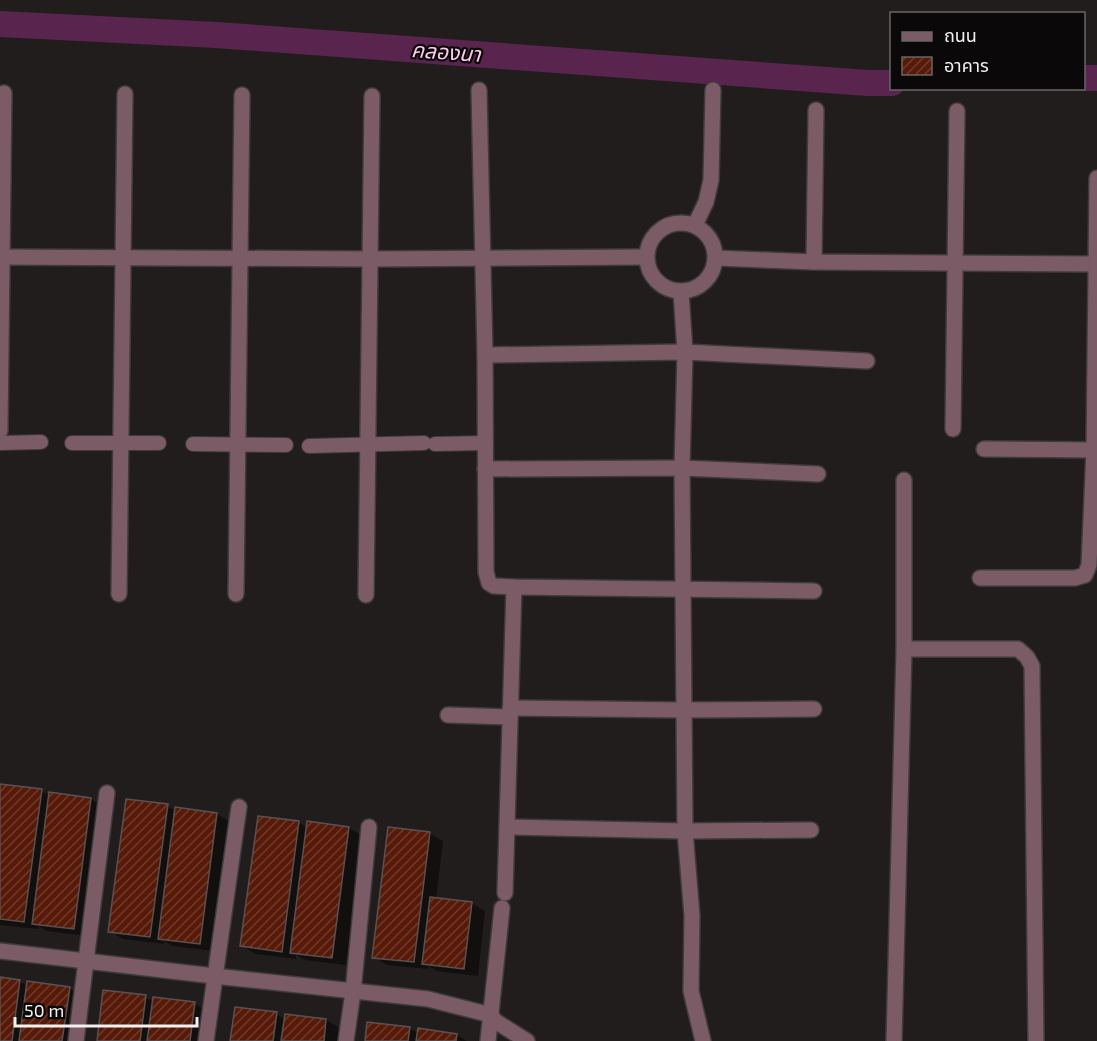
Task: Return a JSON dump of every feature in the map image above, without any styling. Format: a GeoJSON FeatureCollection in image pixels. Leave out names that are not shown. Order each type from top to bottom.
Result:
{"type":"FeatureCollection","features":[{"type":"Feature","properties":{"kind":"street"},"geometry":{"type":"LineString","coordinates":[[479,90],[487,578],[489,583],[494,586],[513,587],[814,591]]}},
{"type":"Feature","properties":{"kind":"street"},"geometry":{"type":"LineString","coordinates":[[695,225],[706,202],[711,180],[713,90]]}},
{"type":"Feature","properties":{"kind":"street"},"geometry":{"type":"LineString","coordinates":[[0,431],[4,93]]}},
{"type":"Feature","properties":{"kind":"street"},"geometry":{"type":"LineString","coordinates":[[119,594],[125,94]]}},
{"type":"Feature","properties":{"kind":"street"},"geometry":{"type":"LineString","coordinates":[[236,594],[242,95]]}},
{"type":"Feature","properties":{"kind":"street"},"geometry":{"type":"LineString","coordinates":[[366,595],[372,96]]}},
{"type":"Feature","properties":{"kind":"street"},"geometry":{"type":"LineString","coordinates":[[814,262],[816,110]]}},
{"type":"Feature","properties":{"kind":"street"},"geometry":{"type":"LineString","coordinates":[[953,429],[957,111]]}},
{"type":"Feature","properties":{"kind":"street"},"geometry":{"type":"LineString","coordinates":[[980,578],[1075,578],[1085,575],[1089,565],[1096,450],[1097,178]]}},
{"type":"Feature","properties":{"kind":"street"},"geometry":{"type":"LineString","coordinates":[[681,223],[695,225],[706,233],[714,244],[716,258],[713,271],[705,282],[694,290],[681,292],[668,290],[656,282],[649,270],[646,257],[649,244],[657,232],[668,225],[681,223]]}},
{"type":"Feature","properties":{"kind":"street"},"geometry":{"type":"LineString","coordinates":[[1,257],[370,259],[646,257]]}},
{"type":"Feature","properties":{"kind":"street"},"geometry":{"type":"LineString","coordinates":[[716,258],[814,262],[1096,264]]}},
{"type":"Feature","properties":{"kind":"street"},"geometry":{"type":"LineString","coordinates":[[681,292],[685,352],[682,468],[685,831],[692,916],[691,991],[704,1041]]}},
{"type":"Feature","properties":{"kind":"street"},"geometry":{"type":"LineString","coordinates":[[485,355],[685,352],[867,361]]}},
{"type":"Feature","properties":{"kind":"street"},"geometry":{"type":"LineString","coordinates":[[984,449],[1096,450]]}},
{"type":"Feature","properties":{"kind":"street"},"geometry":{"type":"LineString","coordinates":[[485,469],[682,468],[818,474]]}},
{"type":"Feature","properties":{"kind":"street"},"geometry":{"type":"LineString","coordinates":[[894,1041],[904,649],[904,480]]}},
{"type":"Feature","properties":{"kind":"street"},"geometry":{"type":"LineString","coordinates":[[488,1041],[504,900],[513,587]]}},
{"type":"Feature","properties":{"kind":"street"},"geometry":{"type":"LineString","coordinates":[[904,649],[1018,649],[1027,657],[1032,666],[1036,1041]]}},
{"type":"Feature","properties":{"kind":"street"},"geometry":{"type":"LineString","coordinates":[[448,715],[814,709]]}},
{"type":"Feature","properties":{"kind":"street"},"geometry":{"type":"LineString","coordinates":[[76,1041],[107,793]]}},
{"type":"Feature","properties":{"kind":"street"},"geometry":{"type":"LineString","coordinates":[[206,1041],[239,807]]}},
{"type":"Feature","properties":{"kind":"street"},"geometry":{"type":"LineString","coordinates":[[346,1041],[369,827]]}},
{"type":"Feature","properties":{"kind":"street"},"geometry":{"type":"LineString","coordinates":[[507,827],[685,831],[811,830]]}},
{"type":"Feature","properties":{"kind":"street"},"geometry":{"type":"LineString","coordinates":[[0,951],[428,999],[490,1015],[495,1021],[527,1041]]}},
{"type":"Feature","properties":{"kind":"lane"},"geometry":{"type":"LineString","coordinates":[[0,443],[41,442]]}},
{"type":"Feature","properties":{"kind":"lane"},"geometry":{"type":"LineString","coordinates":[[72,443],[159,443]]}},
{"type":"Feature","properties":{"kind":"lane"},"geometry":{"type":"LineString","coordinates":[[309,446],[486,443]]}},
{"type":"Feature","properties":{"kind":"lane"},"geometry":{"type":"LineString","coordinates":[[193,444],[286,444]]}},
{"type":"Feature","properties":{"kind":"building"},"geometry":{"type":"Polygon","coordinates":[[[0,784],[42,789],[24,922],[0,919],[0,784]]]}},
{"type":"Feature","properties":{"kind":"building"},"geometry":{"type":"Polygon","coordinates":[[[49,792],[91,798],[74,929],[32,924],[49,792]]]}},
{"type":"Feature","properties":{"kind":"building"},"geometry":{"type":"Polygon","coordinates":[[[126,799],[168,804],[150,937],[108,932],[126,799]]]}},
{"type":"Feature","properties":{"kind":"building"},"geometry":{"type":"Polygon","coordinates":[[[175,807],[217,813],[200,944],[158,939],[175,807]]]}},
{"type":"Feature","properties":{"kind":"building"},"geometry":{"type":"Polygon","coordinates":[[[258,816],[299,821],[282,952],[240,946],[258,816]]]}},
{"type":"Feature","properties":{"kind":"building"},"geometry":{"type":"Polygon","coordinates":[[[307,821],[349,827],[332,958],[290,953],[307,821]]]}},
{"type":"Feature","properties":{"kind":"building"},"geometry":{"type":"Polygon","coordinates":[[[388,827],[430,832],[414,962],[372,958],[388,827]]]}},
{"type":"Feature","properties":{"kind":"building"},"geometry":{"type":"Polygon","coordinates":[[[430,897],[472,902],[464,969],[422,964],[430,897]]]}},
{"type":"Feature","properties":{"kind":"building"},"geometry":{"type":"Polygon","coordinates":[[[0,977],[20,980],[12,1041],[0,1041],[0,977]]]}},
{"type":"Feature","properties":{"kind":"building"},"geometry":{"type":"Polygon","coordinates":[[[27,981],[70,987],[62,1041],[19,1041],[27,981]]]}},
{"type":"Feature","properties":{"kind":"building"},"geometry":{"type":"Polygon","coordinates":[[[103,990],[146,995],[140,1041],[97,1041],[103,990]]]}},
{"type":"Feature","properties":{"kind":"building"},"geometry":{"type":"Polygon","coordinates":[[[153,997],[195,1002],[190,1041],[147,1041],[153,997]]]}},
{"type":"Feature","properties":{"kind":"building"},"geometry":{"type":"Polygon","coordinates":[[[235,1007],[277,1012],[273,1041],[230,1041],[235,1007]]]}},
{"type":"Feature","properties":{"kind":"building"},"geometry":{"type":"Polygon","coordinates":[[[285,1014],[326,1019],[324,1041],[281,1041],[285,1014]]]}},
{"type":"Feature","properties":{"kind":"building"},"geometry":{"type":"Polygon","coordinates":[[[367,1022],[410,1027],[408,1041],[365,1041],[367,1022]]]}},
{"type":"Feature","properties":{"kind":"building"},"geometry":{"type":"Polygon","coordinates":[[[418,1028],[457,1034],[456,1041],[416,1041],[418,1028]]]}},
{"type":"Feature","properties":{"kind":"waterway","name":"คลองนา"},"geometry":{"type":"LineString","coordinates":[[0,24],[217,35],[890,83]]}},
{"type":"Feature","properties":{"kind":"waterway","name":"คลองนา"},"geometry":{"type":"LineString","coordinates":[[1085,78],[1097,78]]}}]}
